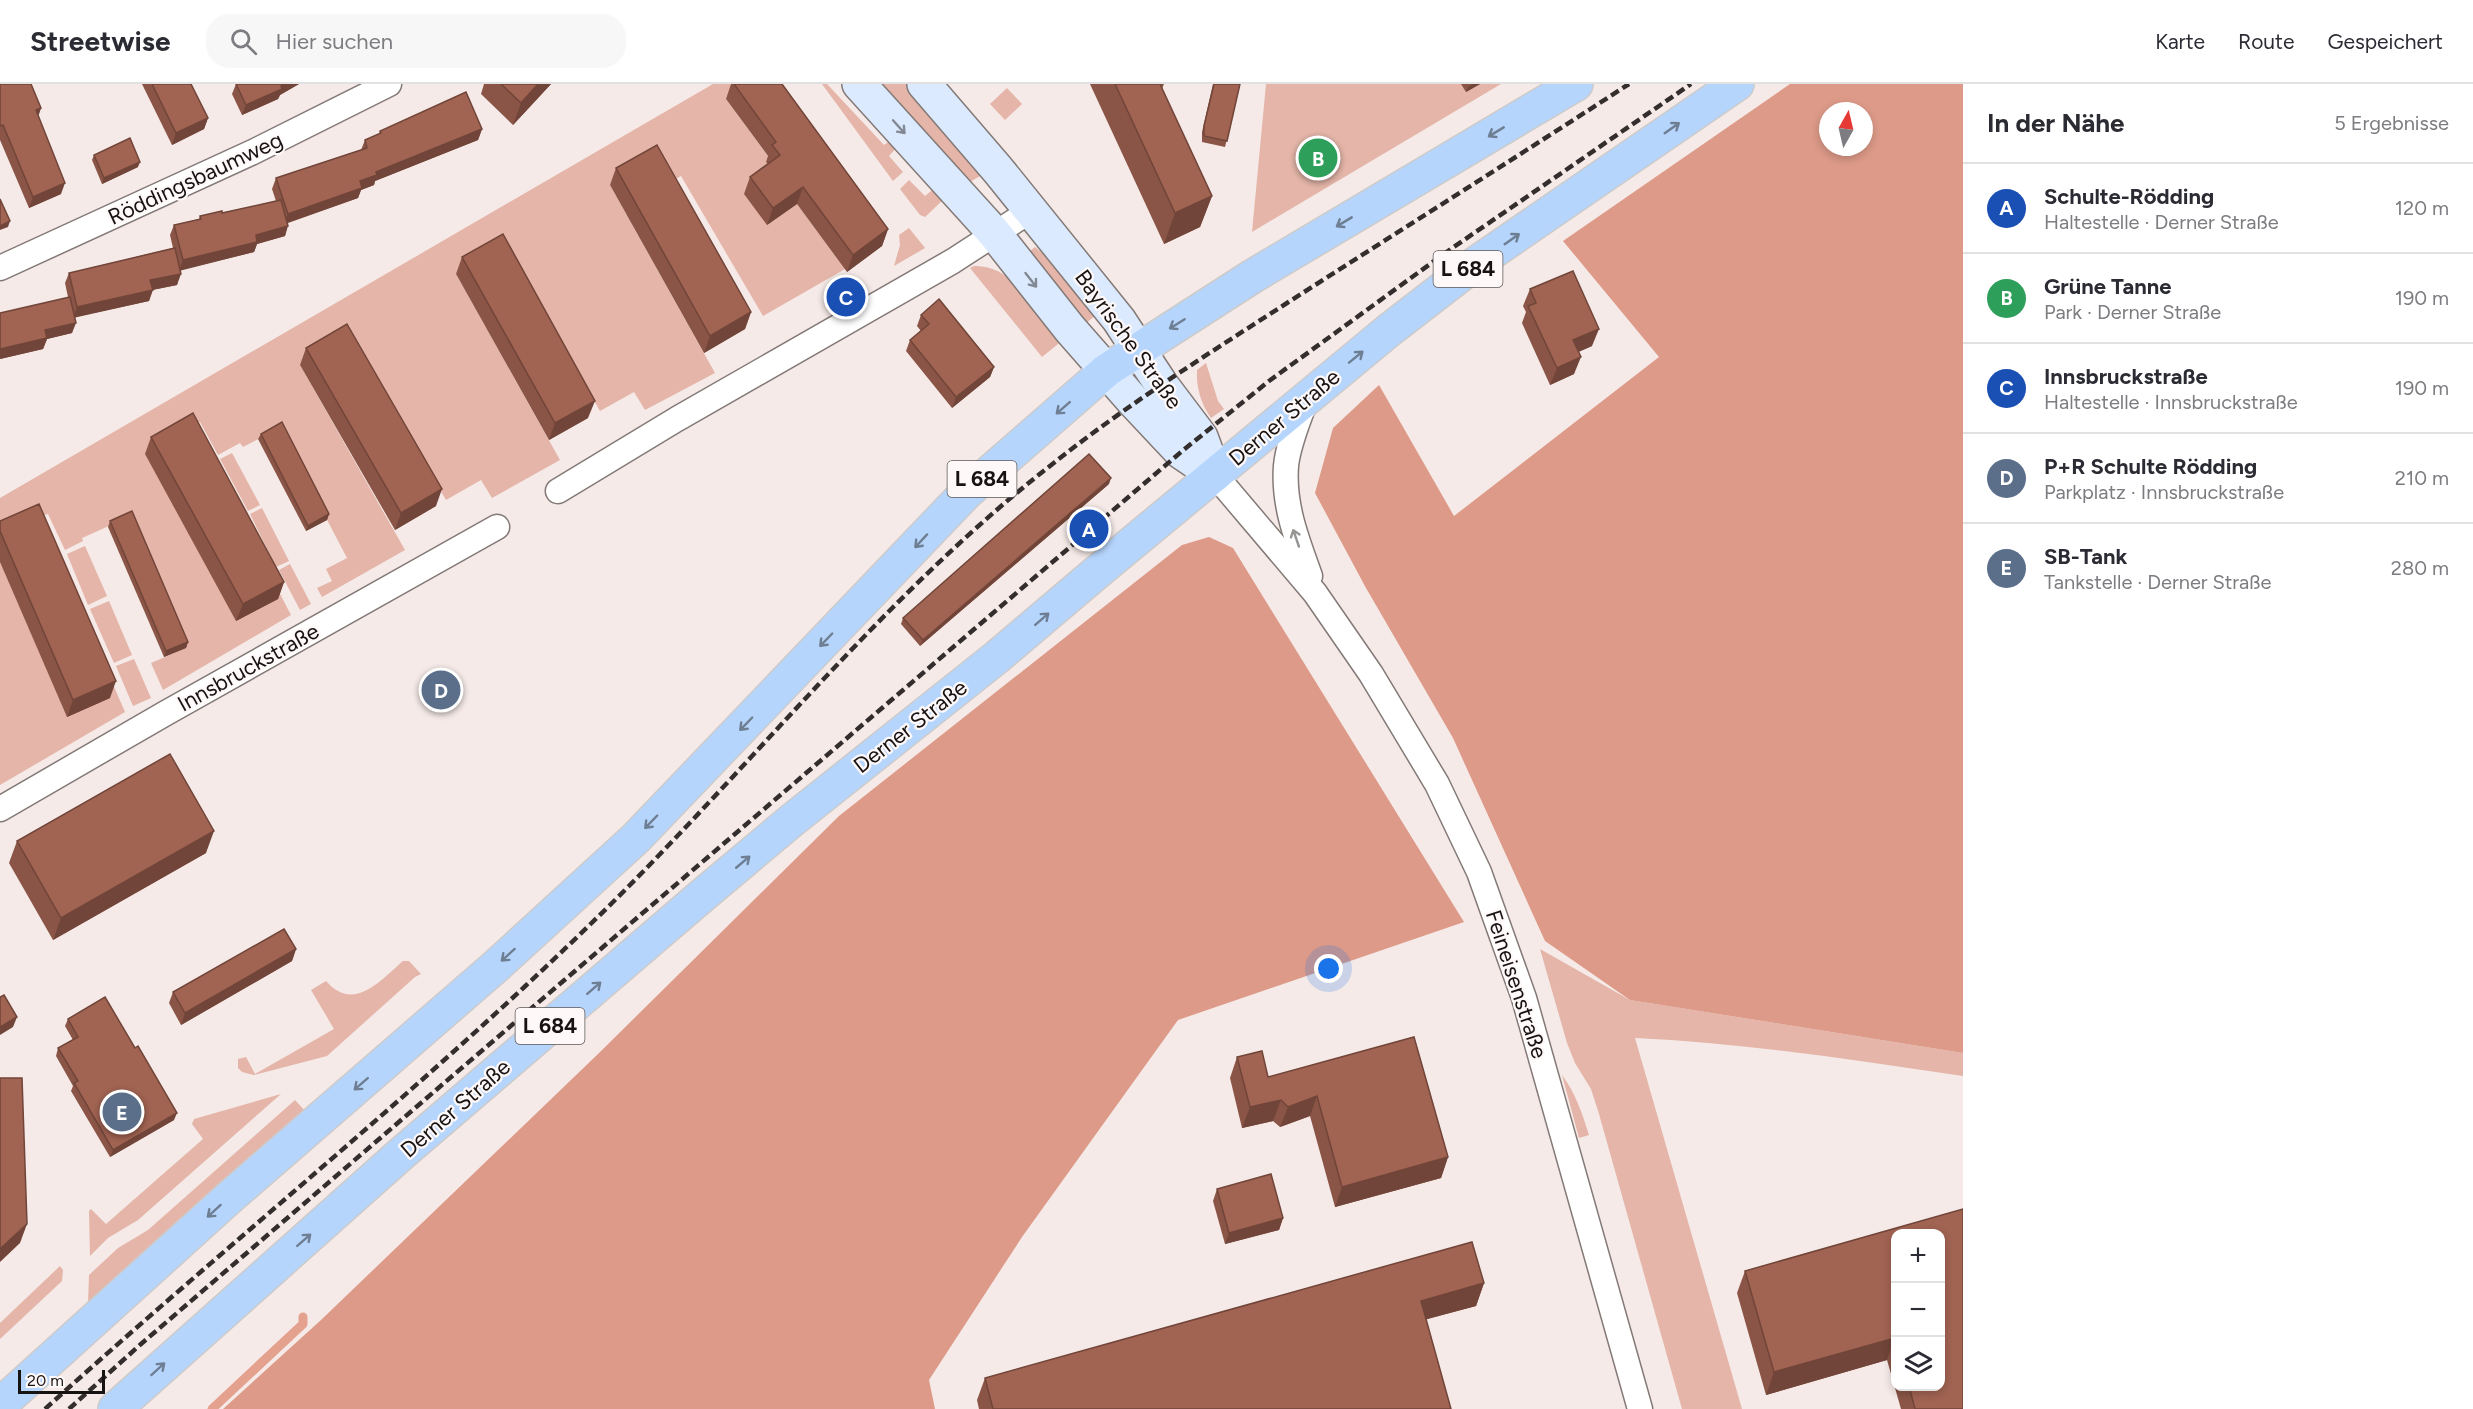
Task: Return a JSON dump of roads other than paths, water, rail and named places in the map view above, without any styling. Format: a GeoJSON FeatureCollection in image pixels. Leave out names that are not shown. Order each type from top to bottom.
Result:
{"type":"FeatureCollection","features":[{"type":"Feature","properties":{"kind":"main road","name":"L 684"},"geometry":{"type":"LineString","coordinates":[[0,1405],[230,1197],[495,967],[636,838],[966,494],[1107,370],[1253,276],[1576,84]]}},
{"type":"Feature","properties":{"kind":"main road","name":"Derner Straße"},"geometry":{"type":"LineString","coordinates":[[115,1409],[401,1154],[696,901],[791,821],[997,657],[1307,398],[1472,266],[1737,84]]}},
{"type":"Feature","properties":{"kind":"street","name":"Röddingsbaumweg"},"geometry":{"type":"LineString","coordinates":[[0,268],[253,152],[389,84]]}},
{"type":"Feature","properties":{"kind":"street","name":"Bayrische Straße"},"geometry":{"type":"LineString","coordinates":[[860,84],[995,234],[1070,329],[1107,370]]}},
{"type":"Feature","properties":{"kind":"street","name":"Bayrische Straße"},"geometry":{"type":"LineString","coordinates":[[924,84],[1119,320],[1161,384],[1201,437],[1215,475]]}},
{"type":"Feature","properties":{"kind":"street"},"geometry":{"type":"LineString","coordinates":[[558,491],[677,419],[953,261],[1030,210]]}},
{"type":"Feature","properties":{"kind":"street","name":"Feineisenstraße"},"geometry":{"type":"LineString","coordinates":[[1107,370],[1181,452],[1215,475],[1315,593],[1371,674],[1437,784],[1479,872],[1524,998],[1640,1409]]}},
{"type":"Feature","properties":{"kind":"street","name":"Feineisenstraße"},"geometry":{"type":"LineString","coordinates":[[1307,398],[1286,465],[1286,493],[1293,530],[1315,593]]}},
{"type":"Feature","properties":{"kind":"street","name":"Innsbruckstraße"},"geometry":{"type":"LineString","coordinates":[[0,809],[497,527]]}},
{"type":"Feature","properties":{"kind":"waterway"},"geometry":{"type":"LineString","coordinates":[[212,1409],[303,1324],[303,1317]]}},
{"type":"Feature","properties":{"kind":"railway"},"geometry":{"type":"LineString","coordinates":[[45,1409],[403,1096],[544,969],[667,847],[881,619],[995,512],[1055,462],[1169,380],[1629,84]]}},
{"type":"Feature","properties":{"kind":"railway"},"geometry":{"type":"LineString","coordinates":[[69,1409],[141,1344],[443,1084],[1181,452],[1269,381],[1448,251],[1691,84]]}},
{"type":"Feature","properties":{"kind":"place","name":"Grüne Tanne"},"geometry":{"type":"Point","coordinates":[1318,158]}},
{"type":"Feature","properties":{"kind":"place","name":"Innsbruckstraße"},"geometry":{"type":"Point","coordinates":[846,297]}},
{"type":"Feature","properties":{"kind":"place","name":"Schulte-Rödding"},"geometry":{"type":"Point","coordinates":[1089,529]}},
{"type":"Feature","properties":{"kind":"place","name":"P+R Schulte Rödding"},"geometry":{"type":"Point","coordinates":[441,690]}},
{"type":"Feature","properties":{"kind":"place","name":"SB-Tank"},"geometry":{"type":"Point","coordinates":[122,1112]}}]}
